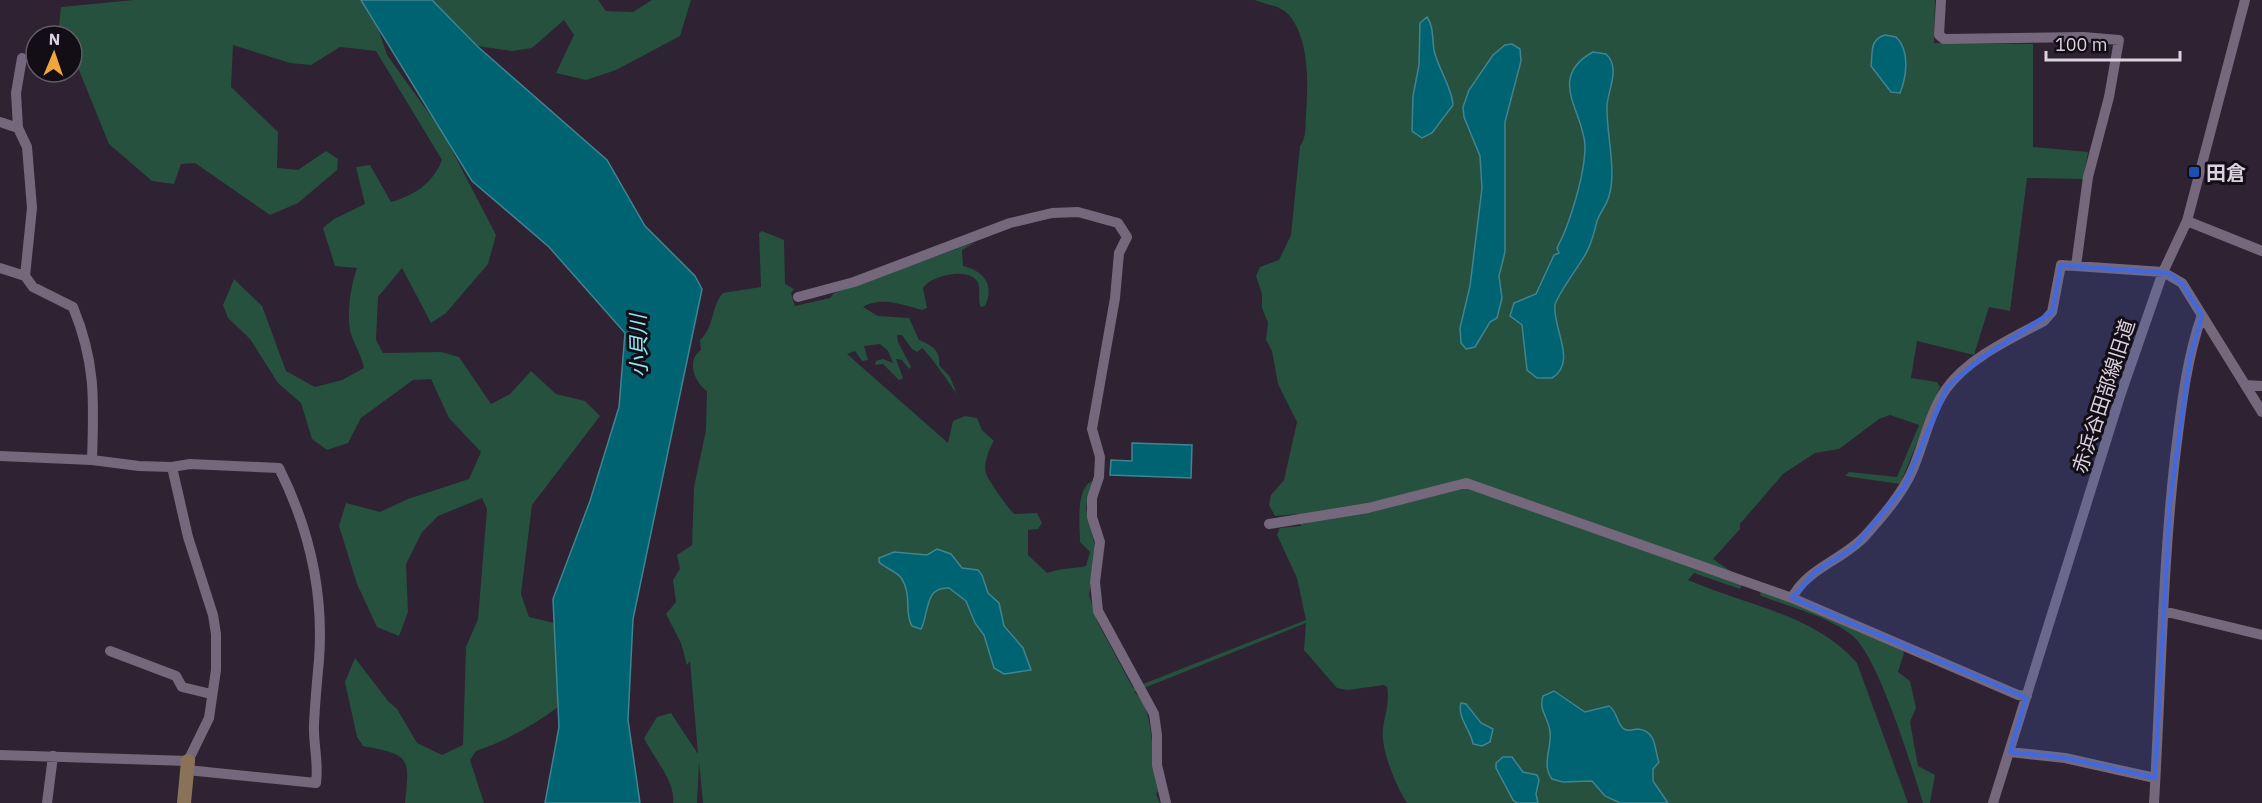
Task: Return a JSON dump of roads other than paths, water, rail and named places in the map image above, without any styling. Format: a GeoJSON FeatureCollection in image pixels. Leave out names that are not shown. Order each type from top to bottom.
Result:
{"type":"FeatureCollection","features":[{"type":"Feature","properties":{"kind":"street"},"geometry":{"type":"LineString","coordinates":[[1941,0],[1939,35],[1944,39],[2083,37],[2120,40],[2086,187],[2076,266]]}},
{"type":"Feature","properties":{"kind":"street","name":"赤浜谷田部線旧道"},"geometry":{"type":"LineString","coordinates":[[1993,803],[2117,405],[2163,272],[2187,221],[2245,0]]}},
{"type":"Feature","properties":{"kind":"street"},"geometry":{"type":"LineString","coordinates":[[22,58],[16,93],[18,128],[27,147],[32,208],[25,276]]}},
{"type":"Feature","properties":{"kind":"street"},"geometry":{"type":"LineString","coordinates":[[0,122],[18,128]]}},
{"type":"Feature","properties":{"kind":"street"},"geometry":{"type":"LineString","coordinates":[[798,297],[854,282],[1010,223],[1052,213],[1078,212],[1101,216],[1118,223],[1127,237],[1119,253],[1115,298],[1092,429],[1100,457],[1099,477],[1092,498],[1092,517],[1100,552],[1095,597],[1098,611],[1154,714],[1157,765],[1166,803]]}},
{"type":"Feature","properties":{"kind":"street"},"geometry":{"type":"LineString","coordinates":[[2187,221],[2262,252]]}},
{"type":"Feature","properties":{"kind":"street"},"geometry":{"type":"LineString","coordinates":[[1792,598],[1797,589],[1816,571],[1854,547],[1904,486],[1935,410],[1947,387],[1980,359],[2044,321],[2052,312],[2061,264],[2163,272],[2181,283],[2262,412]]}},
{"type":"Feature","properties":{"kind":"street"},"geometry":{"type":"LineString","coordinates":[[0,268],[25,276],[33,287],[73,307],[86,339],[93,374],[92,460]]}},
{"type":"Feature","properties":{"kind":"street"},"geometry":{"type":"LineString","coordinates":[[2154,803],[2165,558],[2179,428],[2192,351],[2202,315]]}},
{"type":"Feature","properties":{"kind":"street"},"geometry":{"type":"LineString","coordinates":[[2246,385],[2262,386]]}},
{"type":"Feature","properties":{"kind":"street"},"geometry":{"type":"LineString","coordinates":[[0,456],[92,460],[172,467],[190,464],[279,468],[308,538],[314,562],[319,659],[314,728],[318,767],[316,783],[188,766],[53,756],[0,755]]}},
{"type":"Feature","properties":{"kind":"street"},"geometry":{"type":"LineString","coordinates":[[172,467],[188,537],[213,615],[216,643],[209,718],[188,766],[184,803]]}},
{"type":"Feature","properties":{"kind":"street"},"geometry":{"type":"LineString","coordinates":[[1269,524],[1368,508],[1466,483],[1792,598],[2018,695],[2027,696]]}},
{"type":"Feature","properties":{"kind":"street"},"geometry":{"type":"LineString","coordinates":[[2163,611],[2262,635]]}},
{"type":"Feature","properties":{"kind":"street"},"geometry":{"type":"LineString","coordinates":[[110,651],[176,676],[182,687],[212,694]]}},
{"type":"Feature","properties":{"kind":"street"},"geometry":{"type":"LineString","coordinates":[[2010,752],[2065,758],[2155,778]]}},
{"type":"Feature","properties":{"kind":"street"},"geometry":{"type":"LineString","coordinates":[[47,803],[53,756]]}},
{"type":"Feature","properties":{"kind":"water","name":"小貝川"},"geometry":{"type":"Polygon","coordinates":[[[361,0],[432,0],[477,46],[607,160],[645,226],[695,276],[702,289],[633,619],[628,720],[640,803],[545,803],[559,727],[553,599],[590,501],[619,407],[625,333],[549,247],[472,181],[361,0]]]}},
{"type":"Feature","properties":{"kind":"water"},"geometry":{"type":"Polygon","coordinates":[[[1427,17],[1432,29],[1436,57],[1450,91],[1453,105],[1432,133],[1422,138],[1412,131],[1413,96],[1419,65],[1420,23],[1427,17]]]}},
{"type":"Feature","properties":{"kind":"water"},"geometry":{"type":"Polygon","coordinates":[[[1885,35],[1896,37],[1904,49],[1906,71],[1900,93],[1891,92],[1871,66],[1874,43],[1885,35]]]}},
{"type":"Feature","properties":{"kind":"water"},"geometry":{"type":"Polygon","coordinates":[[[1512,44],[1520,49],[1521,61],[1505,122],[1505,252],[1499,276],[1502,298],[1497,318],[1490,322],[1475,347],[1466,349],[1461,343],[1460,328],[1470,286],[1482,188],[1480,156],[1464,117],[1463,107],[1469,90],[1493,55],[1505,45],[1512,44]]]}},
{"type":"Feature","properties":{"kind":"water"},"geometry":{"type":"Polygon","coordinates":[[[1593,52],[1606,54],[1613,66],[1607,106],[1612,163],[1611,186],[1589,247],[1555,305],[1564,354],[1563,363],[1552,378],[1537,378],[1527,370],[1522,325],[1510,316],[1514,303],[1536,294],[1554,255],[1559,253],[1557,248],[1576,198],[1585,146],[1571,96],[1570,84],[1572,73],[1579,62],[1593,52]]]}},
{"type":"Feature","properties":{"kind":"water"},"geometry":{"type":"Polygon","coordinates":[[[1132,443],[1192,445],[1191,478],[1110,475],[1111,460],[1132,461],[1132,443]]]}},
{"type":"Feature","properties":{"kind":"water"},"geometry":{"type":"Polygon","coordinates":[[[937,549],[951,554],[962,568],[978,570],[982,575],[988,593],[999,603],[1004,626],[1023,648],[1031,670],[1004,674],[994,668],[984,635],[975,623],[966,601],[949,588],[941,589],[931,596],[921,629],[912,626],[908,616],[905,585],[897,574],[879,562],[879,558],[894,552],[927,555],[937,549]]]}},
{"type":"Feature","properties":{"kind":"water"},"geometry":{"type":"Polygon","coordinates":[[[1554,691],[1585,712],[1609,706],[1624,729],[1638,729],[1649,733],[1654,741],[1659,762],[1653,769],[1653,781],[1668,803],[1620,803],[1605,796],[1592,781],[1563,782],[1552,779],[1547,768],[1550,732],[1542,701],[1543,696],[1554,691]]]}},
{"type":"Feature","properties":{"kind":"water"},"geometry":{"type":"Polygon","coordinates":[[[1461,703],[1466,704],[1481,723],[1493,729],[1490,742],[1482,746],[1473,744],[1461,714],[1461,703]]]}},
{"type":"Feature","properties":{"kind":"water"},"geometry":{"type":"Polygon","coordinates":[[[1503,757],[1512,757],[1523,772],[1537,775],[1539,780],[1536,794],[1538,803],[1517,803],[1513,800],[1496,768],[1496,763],[1503,757]]]}},
{"type":"Feature","properties":{"kind":"place","name":"田倉"},"geometry":{"type":"Point","coordinates":[2194,172]}}]}
